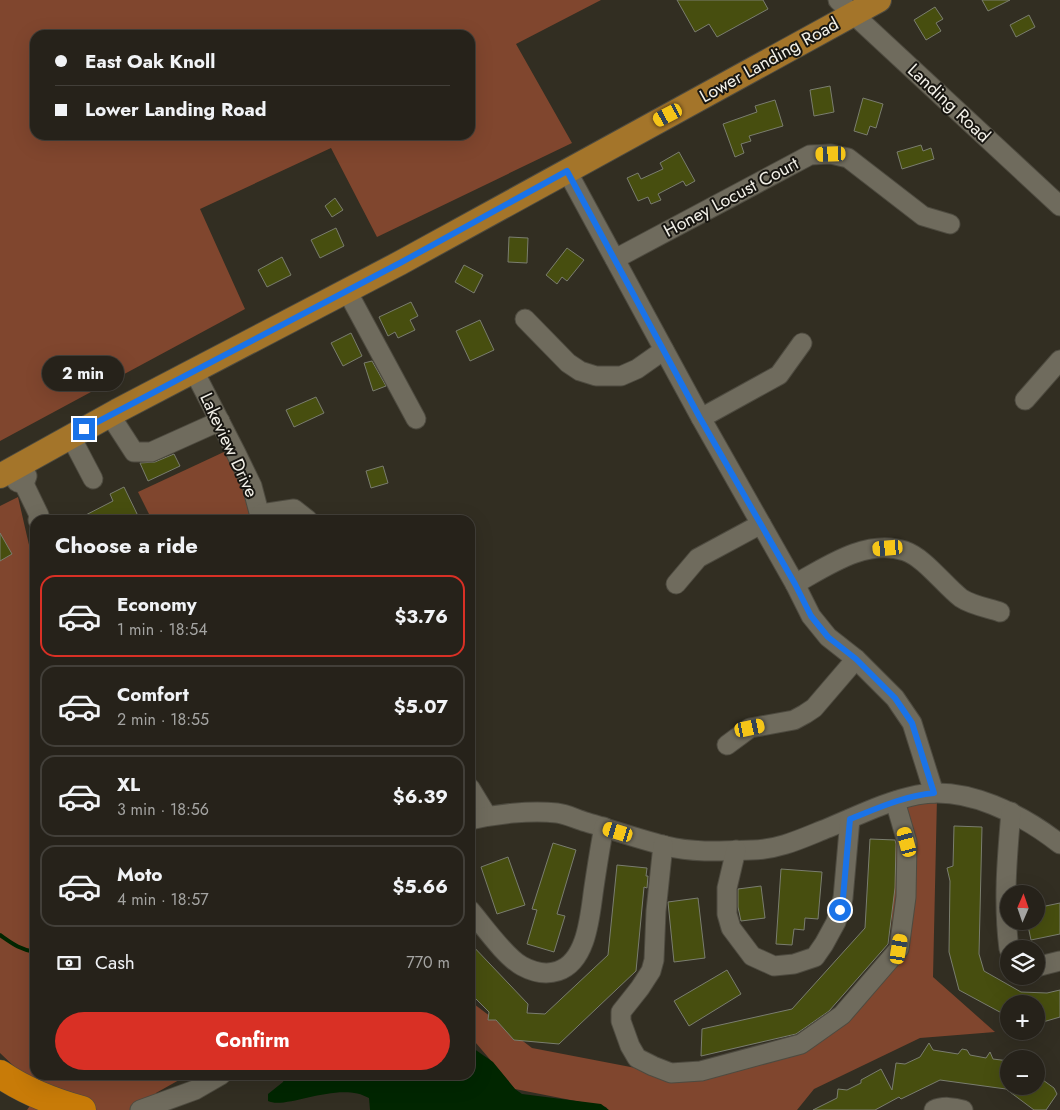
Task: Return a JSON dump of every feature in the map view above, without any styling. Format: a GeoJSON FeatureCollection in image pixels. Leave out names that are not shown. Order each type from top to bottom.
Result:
{"type":"FeatureCollection","features":[{"type":"Feature","properties":{"kind":"highway"},"geometry":{"type":"LineString","coordinates":[[0,1074],[44,1098],[82,1110]]}},
{"type":"Feature","properties":{"kind":"main road","name":"Lower Landing Road"},"geometry":{"type":"LineString","coordinates":[[14,474],[71,436],[347,291],[567,171],[845,7],[879,0]]}},
{"type":"Feature","properties":{"kind":"street","name":"Landing Road"},"geometry":{"type":"LineString","coordinates":[[845,7],[1060,206]]}},
{"type":"Feature","properties":{"kind":"street","name":"Honey Locust Court"},"geometry":{"type":"LineString","coordinates":[[615,259],[810,155],[831,154],[848,158],[922,216],[950,224]]}},
{"type":"Feature","properties":{"kind":"street"},"geometry":{"type":"LineString","coordinates":[[567,171],[700,418],[795,584],[811,616],[828,637],[856,659],[895,698],[912,723],[934,793]]}},
{"type":"Feature","properties":{"kind":"street"},"geometry":{"type":"LineString","coordinates":[[347,291],[416,419]]}},
{"type":"Feature","properties":{"kind":"street"},"geometry":{"type":"LineString","coordinates":[[525,319],[568,363],[580,371],[596,376],[622,376],[637,369],[664,350]]}},
{"type":"Feature","properties":{"kind":"street"},"geometry":{"type":"LineString","coordinates":[[700,418],[779,375],[802,343]]}},
{"type":"Feature","properties":{"kind":"street"},"geometry":{"type":"LineString","coordinates":[[1025,400],[1060,360]]}},
{"type":"Feature","properties":{"kind":"street","name":"Lakeview Drive"},"geometry":{"type":"LineString","coordinates":[[194,371],[252,486],[260,515]]}},
{"type":"Feature","properties":{"kind":"street"},"geometry":{"type":"LineString","coordinates":[[110,415],[134,452],[151,452],[220,421]]}},
{"type":"Feature","properties":{"kind":"street"},"geometry":{"type":"LineString","coordinates":[[71,436],[92,479]]}},
{"type":"Feature","properties":{"kind":"street"},"geometry":{"type":"LineString","coordinates":[[14,474],[38,515]]}},
{"type":"Feature","properties":{"kind":"street"},"geometry":{"type":"LineString","coordinates":[[269,515],[294,509],[302,515]]}},
{"type":"Feature","properties":{"kind":"street"},"geometry":{"type":"LineString","coordinates":[[676,584],[698,558],[761,524]]}},
{"type":"Feature","properties":{"kind":"street"},"geometry":{"type":"LineString","coordinates":[[795,584],[845,557],[869,549],[888,548],[907,551],[962,598],[1000,612]]}},
{"type":"Feature","properties":{"kind":"street"},"geometry":{"type":"LineString","coordinates":[[727,746],[750,728],[794,720],[814,708],[856,659]]}},
{"type":"Feature","properties":{"kind":"street"},"geometry":{"type":"LineString","coordinates":[[478,818],[509,814],[557,813],[663,845],[699,850],[756,850],[776,847],[803,838],[895,801],[918,794],[934,793],[988,802],[1011,812],[1044,831],[1060,844]]}},
{"type":"Feature","properties":{"kind":"street"},"geometry":{"type":"LineString","coordinates":[[663,845],[657,902],[654,960],[651,971],[621,1012],[620,1021],[637,1058],[671,1073],[701,1071],[801,1044],[842,1015],[899,949],[906,897],[907,842],[895,801]]}},
{"type":"Feature","properties":{"kind":"street"},"geometry":{"type":"LineString","coordinates":[[1008,940],[1006,882],[1011,812]]}},
{"type":"Feature","properties":{"kind":"street"},"geometry":{"type":"LineString","coordinates":[[736,850],[728,888],[727,914],[731,928],[752,956],[774,966],[794,964],[814,957],[824,944],[836,922],[843,898],[850,819]]}},
{"type":"Feature","properties":{"kind":"street"},"geometry":{"type":"LineString","coordinates":[[475,916],[509,956],[521,966],[537,972],[550,974],[565,968],[579,953],[587,931],[604,827]]}},
{"type":"Feature","properties":{"kind":"street"},"geometry":{"type":"LineString","coordinates":[[1045,964],[1060,960]]}},
{"type":"Feature","properties":{"kind":"street"},"geometry":{"type":"LineString","coordinates":[[140,1110],[195,1090],[212,1080]]}},
{"type":"Feature","properties":{"kind":"street"},"geometry":{"type":"LineString","coordinates":[[934,1110],[938,1108],[956,1108],[963,1110]]}},
{"type":"Feature","properties":{"kind":"shaded area"},"geometry":{"type":"Polygon","coordinates":[[[0,0],[601,0],[516,44],[572,143],[377,237],[331,148],[200,209],[245,309],[0,441],[0,0]]]}},
{"type":"Feature","properties":{"kind":"shaded area"},"geometry":{"type":"Polygon","coordinates":[[[226,451],[258,515],[150,515],[138,492],[226,451]]]}},
{"type":"Feature","properties":{"kind":"shaded area"},"geometry":{"type":"Polygon","coordinates":[[[18,497],[30,549],[30,1080],[179,1080],[156,1093],[158,1110],[27,1110],[40,1091],[0,1053],[0,506],[18,497]]]}},
{"type":"Feature","properties":{"kind":"shaded area"},"geometry":{"type":"Polygon","coordinates":[[[937,797],[933,977],[995,1032],[920,1038],[814,1089],[797,1110],[608,1110],[606,1107],[515,1089],[475,1042],[475,1005],[532,1048],[698,1080],[814,1045],[890,963],[897,803],[937,797]]]}},
{"type":"Feature","properties":{"kind":"shaded area"},"geometry":{"type":"Polygon","coordinates":[[[475,1049],[493,1062],[515,1089],[522,1094],[601,1104],[609,1110],[370,1110],[369,1098],[357,1093],[343,1092],[287,1102],[276,1103],[268,1101],[268,1094],[284,1080],[475,1080],[475,1049]]]}},
{"type":"Feature","properties":{"kind":"building"},"geometry":{"type":"Polygon","coordinates":[[[677,0],[763,0],[768,9],[717,37],[709,24],[695,32],[677,0]]]}},
{"type":"Feature","properties":{"kind":"building"},"geometry":{"type":"Polygon","coordinates":[[[982,0],[1010,0],[988,11],[982,0]]]}},
{"type":"Feature","properties":{"kind":"building"},"geometry":{"type":"Polygon","coordinates":[[[935,7],[943,19],[936,23],[941,31],[926,40],[914,20],[935,7]]]}},
{"type":"Feature","properties":{"kind":"building"},"geometry":{"type":"Polygon","coordinates":[[[1029,15],[1035,27],[1016,37],[1010,25],[1029,15]]]}},
{"type":"Feature","properties":{"kind":"building"},"geometry":{"type":"Polygon","coordinates":[[[830,86],[834,112],[814,116],[810,90],[830,86]]]}},
{"type":"Feature","properties":{"kind":"building"},"geometry":{"type":"Polygon","coordinates":[[[863,98],[883,104],[876,128],[870,126],[867,135],[854,131],[863,98]]]}},
{"type":"Feature","properties":{"kind":"building"},"geometry":{"type":"Polygon","coordinates":[[[775,100],[783,126],[749,136],[751,141],[741,144],[744,153],[735,157],[723,124],[757,112],[755,106],[775,100]]]}},
{"type":"Feature","properties":{"kind":"building"},"geometry":{"type":"Polygon","coordinates":[[[921,145],[923,151],[931,148],[934,159],[902,169],[897,152],[921,145]]]}},
{"type":"Feature","properties":{"kind":"building"},"geometry":{"type":"Polygon","coordinates":[[[679,152],[695,181],[686,186],[683,181],[658,194],[661,200],[651,204],[648,197],[638,201],[627,178],[638,173],[641,179],[663,169],[660,163],[679,152]]]}},
{"type":"Feature","properties":{"kind":"building"},"geometry":{"type":"Polygon","coordinates":[[[335,198],[343,210],[332,217],[325,206],[335,198]]]}},
{"type":"Feature","properties":{"kind":"building"},"geometry":{"type":"Polygon","coordinates":[[[336,228],[344,246],[320,258],[311,240],[336,228]]]}},
{"type":"Feature","properties":{"kind":"building"},"geometry":{"type":"Polygon","coordinates":[[[509,237],[528,238],[527,263],[508,262],[509,237]]]}},
{"type":"Feature","properties":{"kind":"building"},"geometry":{"type":"Polygon","coordinates":[[[567,248],[584,260],[567,281],[562,277],[557,284],[546,275],[567,248]]]}},
{"type":"Feature","properties":{"kind":"building"},"geometry":{"type":"Polygon","coordinates":[[[282,257],[291,275],[267,287],[258,270],[282,257]]]}},
{"type":"Feature","properties":{"kind":"building"},"geometry":{"type":"Polygon","coordinates":[[[464,265],[483,275],[474,293],[455,282],[464,265]]]}},
{"type":"Feature","properties":{"kind":"building"},"geometry":{"type":"Polygon","coordinates":[[[411,302],[418,316],[410,320],[415,330],[398,338],[395,332],[388,336],[379,317],[411,302]]]}},
{"type":"Feature","properties":{"kind":"building"},"geometry":{"type":"Polygon","coordinates":[[[480,320],[494,350],[470,361],[456,331],[480,320]]]}},
{"type":"Feature","properties":{"kind":"building"},"geometry":{"type":"Polygon","coordinates":[[[351,333],[362,356],[343,366],[331,343],[351,333]]]}},
{"type":"Feature","properties":{"kind":"building"},"geometry":{"type":"Polygon","coordinates":[[[372,361],[386,386],[373,391],[364,363],[372,361]]]}},
{"type":"Feature","properties":{"kind":"building"},"geometry":{"type":"Polygon","coordinates":[[[316,397],[324,413],[294,427],[286,410],[316,397]]]}},
{"type":"Feature","properties":{"kind":"building"},"geometry":{"type":"Polygon","coordinates":[[[174,454],[180,466],[148,481],[140,463],[155,462],[174,454]]]}},
{"type":"Feature","properties":{"kind":"building"},"geometry":{"type":"Polygon","coordinates":[[[383,466],[388,483],[371,488],[366,471],[383,466]]]}},
{"type":"Feature","properties":{"kind":"building"},"geometry":{"type":"Polygon","coordinates":[[[124,487],[138,515],[86,515],[113,501],[110,494],[124,487]]]}},
{"type":"Feature","properties":{"kind":"building"},"geometry":{"type":"Polygon","coordinates":[[[0,533],[12,554],[0,561],[0,533]]]}},
{"type":"Feature","properties":{"kind":"building"},"geometry":{"type":"Polygon","coordinates":[[[954,826],[982,827],[979,954],[984,971],[1000,980],[1000,985],[1009,985],[1021,992],[1047,993],[1060,990],[1060,1017],[1045,1021],[1045,995],[1000,995],[1000,1012],[959,990],[949,952],[950,881],[947,868],[953,866],[954,826]]]}},
{"type":"Feature","properties":{"kind":"building"},"geometry":{"type":"Polygon","coordinates":[[[870,839],[895,840],[896,844],[895,888],[888,944],[829,1011],[796,1034],[701,1056],[702,1029],[792,1009],[865,928],[870,839]]]}},
{"type":"Feature","properties":{"kind":"building"},"geometry":{"type":"Polygon","coordinates":[[[553,843],[576,850],[557,914],[565,916],[554,952],[527,944],[537,910],[532,909],[553,843]]]}},
{"type":"Feature","properties":{"kind":"building"},"geometry":{"type":"Polygon","coordinates":[[[508,857],[525,905],[497,914],[481,867],[508,857]]]}},
{"type":"Feature","properties":{"kind":"building"},"geometry":{"type":"Polygon","coordinates":[[[617,865],[647,868],[647,888],[644,887],[636,971],[559,1044],[514,1040],[496,1020],[488,1020],[489,1012],[475,999],[475,948],[528,1004],[527,1013],[545,1014],[608,955],[617,865]]]}},
{"type":"Feature","properties":{"kind":"building"},"geometry":{"type":"Polygon","coordinates":[[[781,869],[822,872],[818,919],[805,918],[804,930],[794,929],[792,945],[776,944],[781,869]]]}},
{"type":"Feature","properties":{"kind":"building"},"geometry":{"type":"Polygon","coordinates":[[[761,886],[765,918],[741,921],[738,907],[738,889],[761,886]]]}},
{"type":"Feature","properties":{"kind":"building"},"geometry":{"type":"Polygon","coordinates":[[[698,898],[705,958],[674,962],[668,902],[698,898]]]}},
{"type":"Feature","properties":{"kind":"building"},"geometry":{"type":"Polygon","coordinates":[[[1060,903],[1060,934],[1031,940],[1029,930],[1045,930],[1045,906],[1060,903]]]}},
{"type":"Feature","properties":{"kind":"building"},"geometry":{"type":"Polygon","coordinates":[[[727,970],[741,994],[689,1026],[674,1001],[727,970]]]}},
{"type":"Feature","properties":{"kind":"building"},"geometry":{"type":"Polygon","coordinates":[[[929,1043],[933,1050],[958,1054],[962,1049],[967,1050],[970,1055],[986,1058],[990,1052],[993,1059],[1000,1060],[1000,1088],[940,1080],[901,1099],[899,1097],[875,1110],[813,1110],[837,1098],[838,1089],[847,1090],[881,1069],[892,1090],[896,1063],[905,1064],[920,1057],[929,1043]]]}},
{"type":"Feature","properties":{"kind":"building"},"geometry":{"type":"Polygon","coordinates":[[[1045,1082],[1054,1088],[1057,1094],[1046,1110],[1034,1110],[1014,1095],[1045,1095],[1045,1082]]]}},
{"type":"Feature","properties":{"kind":"waterway"},"geometry":{"type":"LineString","coordinates":[[0,935],[20,948],[30,951]]}},
{"type":"Feature","properties":{"kind":"route"},"geometry":{"type":"LineString","coordinates":[[84,429],[400,263],[567,171],[700,418],[795,584],[811,616],[828,637],[856,659],[884,686],[895,698],[912,723],[934,793],[918,794],[898,800],[850,819],[843,898],[840,910]]}}]}
